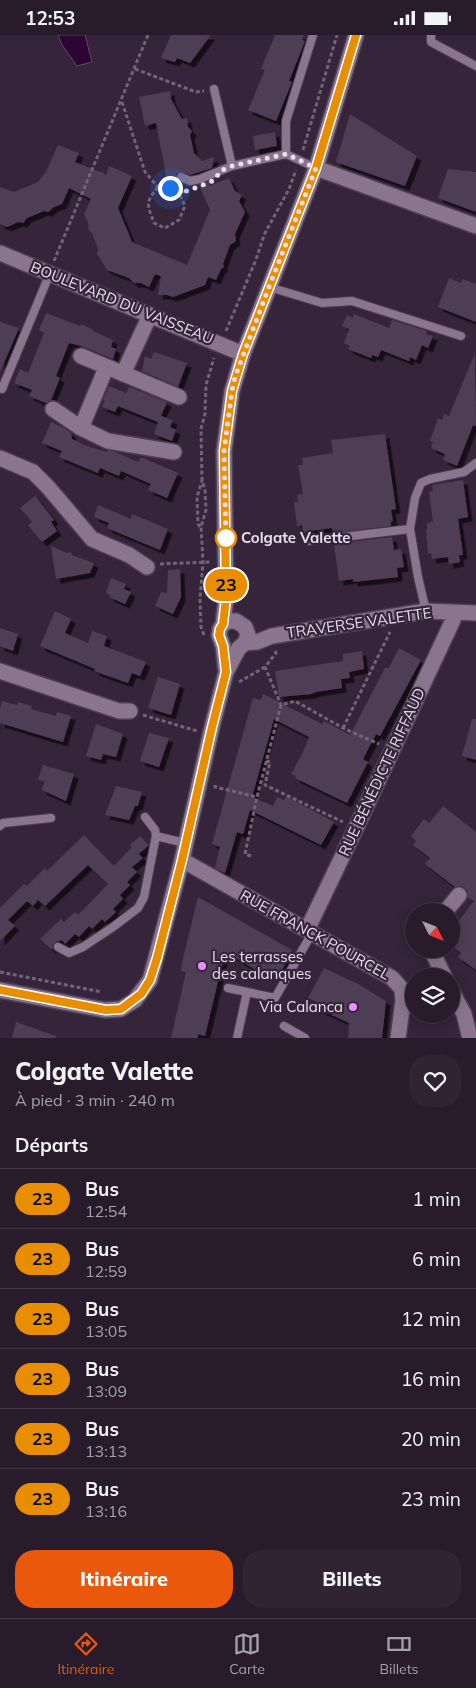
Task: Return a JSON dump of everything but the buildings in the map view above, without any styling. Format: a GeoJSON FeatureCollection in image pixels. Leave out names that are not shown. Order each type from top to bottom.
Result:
{"type":"FeatureCollection","features":[{"type":"Feature","properties":{"kind":"street"},"geometry":{"type":"LineString","coordinates":[[0,990],[106,1010],[121,1009],[135,1000],[150,980],[182,860],[212,727],[242,645],[248,635],[235,624],[226,598],[224,451],[232,391],[243,354],[316,168],[356,35]]}},
{"type":"Feature","properties":{"kind":"street"},"geometry":{"type":"LineString","coordinates":[[316,168],[476,225]]}},
{"type":"Feature","properties":{"kind":"street","name":"BOULEVARD DU VAISSEAU"},"geometry":{"type":"LineString","coordinates":[[0,253],[243,354]]}},
{"type":"Feature","properties":{"kind":"street"},"geometry":{"type":"LineString","coordinates":[[123,374],[150,315]]}},
{"type":"Feature","properties":{"kind":"street"},"geometry":{"type":"LineString","coordinates":[[81,356],[179,397]]}},
{"type":"Feature","properties":{"kind":"street"},"geometry":{"type":"LineString","coordinates":[[81,428],[106,368]]}},
{"type":"Feature","properties":{"kind":"street"},"geometry":{"type":"LineString","coordinates":[[53,409],[81,428],[108,441],[174,452]]}},
{"type":"Feature","properties":{"kind":"street"},"geometry":{"type":"LineString","coordinates":[[0,457],[33,472],[92,539],[129,555],[147,567]]}},
{"type":"Feature","properties":{"kind":"street","name":"TRAVERSE VALETTE"},"geometry":{"type":"LineString","coordinates":[[242,645],[258,642],[272,635],[426,611],[476,613]]}},
{"type":"Feature","properties":{"kind":"street","name":"RUE BÉNÉDICTE RIFFAUD"},"geometry":{"type":"LineString","coordinates":[[310,932],[453,620],[454,613]]}},
{"type":"Feature","properties":{"kind":"street"},"geometry":{"type":"LineString","coordinates":[[232,675],[219,635],[220,629],[235,624]]}},
{"type":"Feature","properties":{"kind":"street","name":"TRAVERSE VALETTE"},"geometry":{"type":"LineString","coordinates":[[235,624],[272,635]]}},
{"type":"Feature","properties":{"kind":"street"},"geometry":{"type":"LineString","coordinates":[[223,646],[234,649],[242,645]]}},
{"type":"Feature","properties":{"kind":"street"},"geometry":{"type":"LineString","coordinates":[[0,671],[119,711],[130,711]]}},
{"type":"Feature","properties":{"kind":"street","name":"RUE FRANCK POURCEL"},"geometry":{"type":"LineString","coordinates":[[182,860],[392,978],[402,989],[403,1001],[398,1038]]}},
{"type":"Feature","properties":{"kind":"street"},"geometry":{"type":"LineString","coordinates":[[452,903],[459,895]]}},
{"type":"Feature","properties":{"kind":"street"},"geometry":{"type":"LineString","coordinates":[[460,1007],[470,1038]]}},
{"type":"Feature","properties":{"kind":"lane"},"geometry":{"type":"LineString","coordinates":[[286,154],[286,121],[313,35]]}},
{"type":"Feature","properties":{"kind":"lane"},"geometry":{"type":"LineString","coordinates":[[431,35],[431,42],[476,66]]}},
{"type":"Feature","properties":{"kind":"lane"},"geometry":{"type":"LineString","coordinates":[[214,89],[232,166]]}},
{"type":"Feature","properties":{"kind":"lane"},"geometry":{"type":"LineString","coordinates":[[181,177],[190,181],[200,179],[232,166],[286,154],[316,168]]}},
{"type":"Feature","properties":{"kind":"lane"},"geometry":{"type":"LineString","coordinates":[[2,389],[50,273]]}},
{"type":"Feature","properties":{"kind":"lane"},"geometry":{"type":"LineString","coordinates":[[269,287],[322,303],[352,301],[461,336]]}},
{"type":"Feature","properties":{"kind":"lane"},"geometry":{"type":"LineString","coordinates":[[426,611],[410,529],[415,497],[421,483],[430,479],[464,472],[476,463]]}},
{"type":"Feature","properties":{"kind":"lane"},"geometry":{"type":"LineString","coordinates":[[309,541],[410,529]]}},
{"type":"Feature","properties":{"kind":"lane"},"geometry":{"type":"LineString","coordinates":[[58,947],[69,953],[83,947],[138,908],[144,897],[156,836],[155,831],[145,817]]}},
{"type":"Feature","properties":{"kind":"lane"},"geometry":{"type":"LineString","coordinates":[[0,826],[3,823],[50,818]]}},
{"type":"Feature","properties":{"kind":"lane"},"geometry":{"type":"LineString","coordinates":[[156,836],[185,843]]}},
{"type":"Feature","properties":{"kind":"lane"},"geometry":{"type":"LineString","coordinates":[[228,988],[275,998],[310,932]]}},
{"type":"Feature","properties":{"kind":"lane"},"geometry":{"type":"LineString","coordinates":[[237,1038],[247,992]]}},
{"type":"Feature","properties":{"kind":"lane"},"geometry":{"type":"LineString","coordinates":[[284,1026],[305,1038]]}},
{"type":"Feature","properties":{"kind":"path"},"geometry":{"type":"LineString","coordinates":[[50,273],[148,35]]}},
{"type":"Feature","properties":{"kind":"path"},"geometry":{"type":"LineString","coordinates":[[303,148],[337,35]]}},
{"type":"Feature","properties":{"kind":"path"},"geometry":{"type":"LineString","coordinates":[[135,69],[196,92],[214,89]]}},
{"type":"Feature","properties":{"kind":"path"},"geometry":{"type":"LineString","coordinates":[[122,101],[145,172],[158,187],[170,188],[179,193],[185,206],[179,220],[165,228],[154,223],[148,207],[149,198],[158,187]]}},
{"type":"Feature","properties":{"kind":"path"},"geometry":{"type":"LineString","coordinates":[[224,334],[265,233],[289,189],[295,172]]}},
{"type":"Feature","properties":{"kind":"path"},"geometry":{"type":"LineString","coordinates":[[179,193],[190,190]]}},
{"type":"Feature","properties":{"kind":"path"},"geometry":{"type":"LineString","coordinates":[[204,635],[201,627],[200,599],[203,562],[197,497],[202,481],[201,429],[205,414],[206,385],[216,355]]}},
{"type":"Feature","properties":{"kind":"path"},"geometry":{"type":"LineString","coordinates":[[200,527],[206,510],[205,489],[202,481]]}},
{"type":"Feature","properties":{"kind":"path"},"geometry":{"type":"LineString","coordinates":[[147,567],[161,563],[214,562]]}},
{"type":"Feature","properties":{"kind":"path"},"geometry":{"type":"LineString","coordinates":[[343,728],[391,631]]}},
{"type":"Feature","properties":{"kind":"path"},"geometry":{"type":"LineString","coordinates":[[232,675],[239,682],[265,667],[276,653],[272,635]]}},
{"type":"Feature","properties":{"kind":"path"},"geometry":{"type":"LineString","coordinates":[[251,856],[245,854],[257,797],[281,705],[265,667]]}},
{"type":"Feature","properties":{"kind":"path"},"geometry":{"type":"LineString","coordinates":[[281,705],[295,701],[343,728],[382,746]]}},
{"type":"Feature","properties":{"kind":"path"},"geometry":{"type":"LineString","coordinates":[[130,711],[198,732]]}},
{"type":"Feature","properties":{"kind":"path"},"geometry":{"type":"LineString","coordinates":[[266,761],[270,762],[264,785],[345,823]]}},
{"type":"Feature","properties":{"kind":"path"},"geometry":{"type":"LineString","coordinates":[[217,777],[215,787],[257,797]]}},
{"type":"Feature","properties":{"kind":"shaded area"},"geometry":{"type":"Polygon","coordinates":[[[58,35],[85,35],[92,62],[77,66],[62,45],[58,35]]]}},
{"type":"Feature","properties":{"kind":"bus line","name":"23"},"geometry":{"type":"LineString","coordinates":[[0,990],[106,1010],[121,1009],[135,1000],[150,980],[182,860],[198,783],[226,672],[223,646],[219,635],[223,624],[226,598],[224,451],[235,377],[316,168],[356,35]]}},
{"type":"Feature","properties":{"kind":"place","name":"Colgate Valette"},"geometry":{"type":"Point","coordinates":[226,538]}},
{"type":"Feature","properties":{"kind":"place","name":"Les terrasses des calanques"},"geometry":{"type":"Point","coordinates":[202,966]}},
{"type":"Feature","properties":{"kind":"place","name":"Via Calanca"},"geometry":{"type":"Point","coordinates":[353,1007]}},
{"type":"Feature","properties":{"kind":"route"},"geometry":{"type":"LineString","coordinates":[[170,188],[179,193],[190,190],[215,180],[220,171],[232,166],[286,154],[316,168],[235,377],[224,451],[226,543],[226,538]]}}]}
